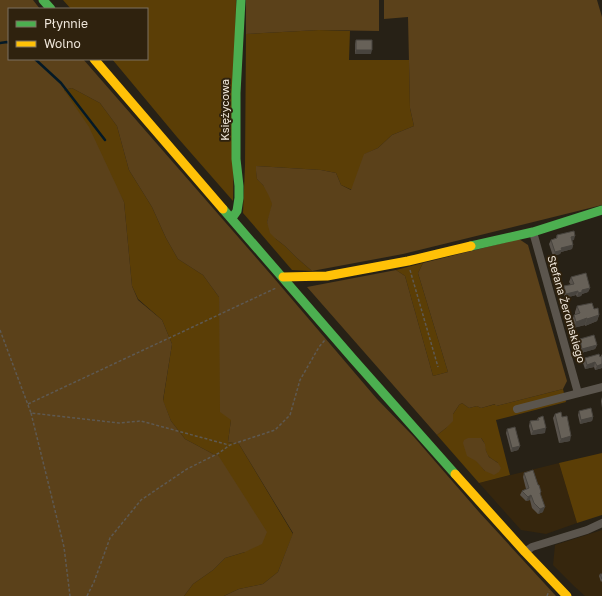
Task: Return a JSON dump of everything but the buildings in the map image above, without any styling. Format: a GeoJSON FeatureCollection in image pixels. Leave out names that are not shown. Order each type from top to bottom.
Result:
{"type":"FeatureCollection","features":[{"type":"Feature","properties":{"kind":"street"},"geometry":{"type":"LineString","coordinates":[[43,0],[50,8]]}},
{"type":"Feature","properties":{"kind":"street","name":"Księżycowa"},"geometry":{"type":"LineString","coordinates":[[232,218],[237,211],[239,186],[236,159],[236,93],[241,0]]}},
{"type":"Feature","properties":{"kind":"street"},"geometry":{"type":"LineString","coordinates":[[95,60],[330,333],[525,552],[567,596]]}},
{"type":"Feature","properties":{"kind":"street"},"geometry":{"type":"LineString","coordinates":[[283,277],[327,276],[408,261],[533,232],[602,210]]}},
{"type":"Feature","properties":{"kind":"street","name":"Stefana Żeromskiego"},"geometry":{"type":"LineString","coordinates":[[533,232],[578,393]]}},
{"type":"Feature","properties":{"kind":"street"},"geometry":{"type":"LineString","coordinates":[[517,409],[602,387]]}},
{"type":"Feature","properties":{"kind":"street"},"geometry":{"type":"LineString","coordinates":[[525,552],[532,547],[587,530],[602,523]]}},
{"type":"Feature","properties":{"kind":"path"},"geometry":{"type":"LineString","coordinates":[[408,261],[438,367]]}},
{"type":"Feature","properties":{"kind":"path"},"geometry":{"type":"LineString","coordinates":[[28,404],[276,288]]}},
{"type":"Feature","properties":{"kind":"path"},"geometry":{"type":"LineString","coordinates":[[0,330],[31,413],[64,547],[70,596]]}},
{"type":"Feature","properties":{"kind":"path"},"geometry":{"type":"LineString","coordinates":[[87,596],[94,582],[110,538],[141,500],[187,470],[219,453],[230,445],[274,430],[290,415],[300,380],[319,347],[330,333]]}},
{"type":"Feature","properties":{"kind":"path"},"geometry":{"type":"LineString","coordinates":[[31,413],[119,423],[141,421],[230,445]]}},
{"type":"Feature","properties":{"kind":"shaded area"},"geometry":{"type":"Polygon","coordinates":[[[0,0],[33,0],[39,8],[8,8],[8,60],[84,60],[377,399],[414,437],[479,512],[556,596],[224,596],[239,589],[263,584],[278,572],[293,533],[239,444],[228,442],[231,420],[220,412],[219,297],[203,275],[178,259],[166,238],[152,207],[129,170],[117,126],[100,103],[72,88],[64,90],[89,127],[124,202],[132,286],[138,300],[162,320],[172,344],[163,400],[171,421],[185,439],[213,454],[218,455],[267,532],[262,544],[245,552],[225,558],[213,570],[193,584],[184,596],[0,596],[0,0]]]}},
{"type":"Feature","properties":{"kind":"shaded area"},"geometry":{"type":"Polygon","coordinates":[[[63,0],[236,0],[233,201],[113,60],[148,60],[148,8],[70,8],[63,0]]]}},
{"type":"Feature","properties":{"kind":"shaded area"},"geometry":{"type":"Polygon","coordinates":[[[246,0],[379,0],[379,31],[319,30],[246,34],[246,0]]]}},
{"type":"Feature","properties":{"kind":"shaded area"},"geometry":{"type":"Polygon","coordinates":[[[384,0],[597,0],[602,17],[602,205],[403,254],[312,271],[276,239],[270,233],[267,222],[272,204],[263,185],[257,179],[256,166],[321,170],[336,173],[341,185],[351,190],[364,154],[378,148],[392,135],[414,126],[410,108],[408,17],[384,19],[384,0]]]}},
{"type":"Feature","properties":{"kind":"shaded area"},"geometry":{"type":"Polygon","coordinates":[[[319,30],[350,31],[349,60],[409,60],[410,108],[414,126],[392,135],[378,148],[365,154],[352,190],[341,185],[336,173],[321,170],[256,166],[257,179],[270,194],[272,205],[267,222],[276,239],[312,271],[292,270],[243,213],[246,34],[319,30]]]}},
{"type":"Feature","properties":{"kind":"shaded area"},"geometry":{"type":"Polygon","coordinates":[[[72,88],[100,103],[117,126],[129,170],[152,207],[166,238],[178,259],[203,275],[219,297],[231,420],[228,442],[239,444],[293,534],[278,572],[263,584],[239,589],[224,596],[184,596],[193,584],[213,570],[225,558],[245,552],[218,455],[213,454],[185,439],[171,421],[163,401],[172,344],[162,320],[138,299],[132,286],[124,202],[64,90],[72,88]]]}},
{"type":"Feature","properties":{"kind":"shaded area"},"geometry":{"type":"Polygon","coordinates":[[[519,239],[528,245],[567,381],[563,389],[496,406],[495,404],[481,408],[477,406],[469,408],[462,403],[453,414],[453,421],[437,435],[307,287],[396,270],[405,276],[433,376],[448,372],[418,273],[423,263],[519,239]]]}},
{"type":"Feature","properties":{"kind":"shaded area"},"geometry":{"type":"Polygon","coordinates":[[[423,263],[418,273],[448,372],[433,376],[405,276],[396,270],[423,263]]]}},
{"type":"Feature","properties":{"kind":"shaded area"},"geometry":{"type":"Polygon","coordinates":[[[563,389],[566,402],[496,420],[510,475],[479,483],[437,435],[446,428],[453,418],[453,414],[462,403],[469,408],[477,406],[481,408],[496,404],[496,406],[563,389]],[[468,438],[476,460],[485,471],[498,463],[488,455],[481,438],[468,438]]]}},
{"type":"Feature","properties":{"kind":"shaded area"},"geometry":{"type":"Polygon","coordinates":[[[468,438],[481,438],[485,444],[489,457],[498,463],[501,468],[499,472],[494,475],[485,471],[476,461],[467,456],[463,443],[464,440],[468,438]]]}},
{"type":"Feature","properties":{"kind":"shaded area"},"geometry":{"type":"Polygon","coordinates":[[[602,453],[602,515],[577,523],[559,463],[602,453]]]}},
{"type":"Feature","properties":{"kind":"shaded area"},"geometry":{"type":"Polygon","coordinates":[[[559,463],[577,523],[546,534],[521,530],[479,483],[559,463]]]}},
{"type":"Feature","properties":{"kind":"shaded area"},"geometry":{"type":"Polygon","coordinates":[[[602,530],[602,596],[585,596],[553,565],[555,545],[602,530]]]}},
{"type":"Feature","properties":{"kind":"waterway"},"geometry":{"type":"LineString","coordinates":[[0,43],[8,42]]}},
{"type":"Feature","properties":{"kind":"waterway"},"geometry":{"type":"LineString","coordinates":[[36,60],[61,83],[105,140]]}},
{"type":"Feature","properties":{"kind":"traffic: fast"},"geometry":{"type":"LineString","coordinates":[[43,0],[50,8]]}},
{"type":"Feature","properties":{"kind":"traffic: fast"},"geometry":{"type":"LineString","coordinates":[[232,218],[237,211],[239,198],[236,159],[236,93],[241,0]]}},
{"type":"Feature","properties":{"kind":"traffic: fast"},"geometry":{"type":"LineString","coordinates":[[223,209],[455,474]]}},
{"type":"Feature","properties":{"kind":"traffic: fast"},"geometry":{"type":"LineString","coordinates":[[471,246],[533,232],[602,210]]}},
{"type":"Feature","properties":{"kind":"traffic: slow"},"geometry":{"type":"LineString","coordinates":[[95,60],[223,209]]}},
{"type":"Feature","properties":{"kind":"traffic: slow"},"geometry":{"type":"LineString","coordinates":[[283,277],[327,276],[408,261],[471,246]]}},
{"type":"Feature","properties":{"kind":"traffic: slow"},"geometry":{"type":"LineString","coordinates":[[455,474],[567,596]]}}]}
